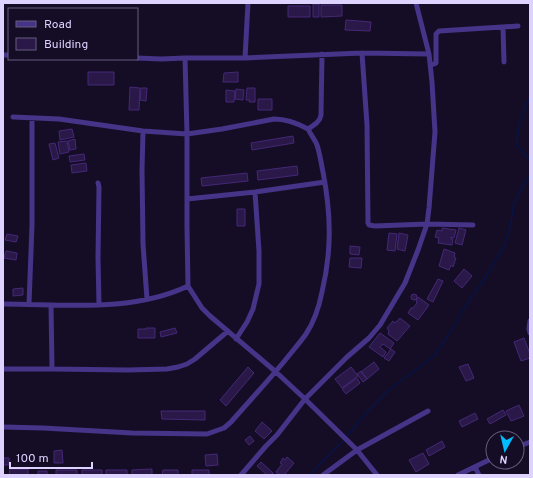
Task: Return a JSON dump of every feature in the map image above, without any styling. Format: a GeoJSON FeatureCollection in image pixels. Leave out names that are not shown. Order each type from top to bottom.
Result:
{"type":"FeatureCollection","features":[{"type":"Feature","properties":{"kind":"street"},"geometry":{"type":"LineString","coordinates":[[245,58],[248,3]]}},
{"type":"Feature","properties":{"kind":"street"},"geometry":{"type":"LineString","coordinates":[[241,475],[277,435],[305,398],[369,338],[380,325],[405,283],[418,250],[427,224],[435,132],[429,54],[416,3]]}},
{"type":"Feature","properties":{"kind":"street"},"geometry":{"type":"LineString","coordinates":[[430,65],[436,62],[436,34],[439,31],[518,26]]}},
{"type":"Feature","properties":{"kind":"street"},"geometry":{"type":"LineString","coordinates":[[503,27],[504,62]]}},
{"type":"Feature","properties":{"kind":"street"},"geometry":{"type":"LineString","coordinates":[[138,58],[245,58],[362,53],[429,54]]}},
{"type":"Feature","properties":{"kind":"street"},"geometry":{"type":"LineString","coordinates":[[362,53],[367,126],[369,225],[473,225]]}},
{"type":"Feature","properties":{"kind":"street"},"geometry":{"type":"LineString","coordinates":[[308,129],[317,123],[321,115],[322,54]]}},
{"type":"Feature","properties":{"kind":"street"},"geometry":{"type":"LineString","coordinates":[[185,58],[188,286],[202,308],[305,398],[357,450],[376,475]]}},
{"type":"Feature","properties":{"kind":"street"},"geometry":{"type":"LineString","coordinates":[[3,426],[132,433],[207,434],[224,428],[276,372],[306,334],[313,322],[319,305],[325,279],[330,228],[325,182],[319,151],[308,129],[298,123],[282,119],[274,119],[187,134],[143,131],[59,119],[13,117]]}},
{"type":"Feature","properties":{"kind":"street"},"geometry":{"type":"LineString","coordinates":[[29,304],[32,225],[32,118]]}},
{"type":"Feature","properties":{"kind":"street"},"geometry":{"type":"LineString","coordinates":[[143,131],[143,244],[147,299]]}},
{"type":"Feature","properties":{"kind":"street"},"geometry":{"type":"LineString","coordinates":[[187,199],[255,192],[325,182]]}},
{"type":"Feature","properties":{"kind":"street"},"geometry":{"type":"LineString","coordinates":[[98,184],[99,305]]}},
{"type":"Feature","properties":{"kind":"street"},"geometry":{"type":"LineString","coordinates":[[236,339],[247,322],[253,308],[259,284],[259,251],[255,192]]}},
{"type":"Feature","properties":{"kind":"street"},"geometry":{"type":"LineString","coordinates":[[3,304],[99,305],[129,303],[165,295],[188,286]]}},
{"type":"Feature","properties":{"kind":"street"},"geometry":{"type":"LineString","coordinates":[[51,305],[52,369]]}},
{"type":"Feature","properties":{"kind":"street"},"geometry":{"type":"LineString","coordinates":[[530,321],[530,333]]}},
{"type":"Feature","properties":{"kind":"street"},"geometry":{"type":"LineString","coordinates":[[3,369],[167,369],[187,364],[228,331]]}},
{"type":"Feature","properties":{"kind":"street"},"geometry":{"type":"LineString","coordinates":[[323,475],[357,450],[428,411]]}},
{"type":"Feature","properties":{"kind":"street"},"geometry":{"type":"LineString","coordinates":[[458,475],[485,462]]}},
{"type":"Feature","properties":{"kind":"street"},"geometry":{"type":"LineString","coordinates":[[475,467],[480,475]]}},
{"type":"Feature","properties":{"kind":"building"},"geometry":{"type":"Polygon","coordinates":[[[313,4],[319,4],[319,17],[313,17],[313,4]]]}},
{"type":"Feature","properties":{"kind":"building"},"geometry":{"type":"Polygon","coordinates":[[[321,5],[342,5],[342,16],[321,17],[321,5]]]}},
{"type":"Feature","properties":{"kind":"building"},"geometry":{"type":"Polygon","coordinates":[[[288,6],[310,6],[310,17],[288,17],[288,6]]]}},
{"type":"Feature","properties":{"kind":"building"},"geometry":{"type":"Polygon","coordinates":[[[346,20],[371,22],[370,31],[345,30],[346,20]]]}},
{"type":"Feature","properties":{"kind":"building"},"geometry":{"type":"Polygon","coordinates":[[[88,72],[114,72],[114,85],[88,85],[88,72]]]}},
{"type":"Feature","properties":{"kind":"building"},"geometry":{"type":"Polygon","coordinates":[[[238,72],[238,82],[223,82],[224,73],[238,72]]]}},
{"type":"Feature","properties":{"kind":"building"},"geometry":{"type":"Polygon","coordinates":[[[130,87],[140,88],[139,110],[129,110],[130,87]]]}},
{"type":"Feature","properties":{"kind":"building"},"geometry":{"type":"Polygon","coordinates":[[[141,88],[147,88],[146,101],[140,100],[141,88]]]}},
{"type":"Feature","properties":{"kind":"building"},"geometry":{"type":"Polygon","coordinates":[[[247,88],[255,88],[255,102],[249,102],[250,100],[246,100],[247,88]]]}},
{"type":"Feature","properties":{"kind":"building"},"geometry":{"type":"Polygon","coordinates":[[[236,89],[244,90],[243,100],[235,99],[236,89]]]}},
{"type":"Feature","properties":{"kind":"building"},"geometry":{"type":"Polygon","coordinates":[[[226,90],[235,91],[234,102],[226,102],[226,90]]]}},
{"type":"Feature","properties":{"kind":"building"},"geometry":{"type":"Polygon","coordinates":[[[258,99],[272,99],[272,110],[258,110],[258,99]]]}},
{"type":"Feature","properties":{"kind":"building"},"geometry":{"type":"Polygon","coordinates":[[[72,129],[74,137],[60,140],[59,131],[72,129]]]}},
{"type":"Feature","properties":{"kind":"building"},"geometry":{"type":"Polygon","coordinates":[[[293,136],[294,143],[252,150],[251,143],[293,136]]]}},
{"type":"Feature","properties":{"kind":"building"},"geometry":{"type":"Polygon","coordinates":[[[75,139],[76,149],[70,150],[68,141],[75,139]]]}},
{"type":"Feature","properties":{"kind":"building"},"geometry":{"type":"Polygon","coordinates":[[[67,141],[69,152],[60,154],[58,142],[67,141]]]}},
{"type":"Feature","properties":{"kind":"building"},"geometry":{"type":"Polygon","coordinates":[[[55,143],[59,158],[53,160],[49,144],[55,143]]]}},
{"type":"Feature","properties":{"kind":"building"},"geometry":{"type":"Polygon","coordinates":[[[84,154],[85,160],[70,162],[69,156],[84,154]]]}},
{"type":"Feature","properties":{"kind":"building"},"geometry":{"type":"Polygon","coordinates":[[[86,163],[87,171],[72,173],[71,165],[86,163]]]}},
{"type":"Feature","properties":{"kind":"building"},"geometry":{"type":"Polygon","coordinates":[[[297,166],[298,175],[258,180],[257,171],[297,166]]]}},
{"type":"Feature","properties":{"kind":"building"},"geometry":{"type":"Polygon","coordinates":[[[247,173],[248,181],[202,186],[201,178],[247,173]]]}},
{"type":"Feature","properties":{"kind":"building"},"geometry":{"type":"Polygon","coordinates":[[[237,209],[245,209],[245,226],[237,226],[237,209]]]}},
{"type":"Feature","properties":{"kind":"building"},"geometry":{"type":"Polygon","coordinates":[[[442,228],[456,230],[454,238],[451,237],[451,239],[453,239],[452,245],[438,243],[439,238],[435,237],[437,230],[442,231],[442,228]]]}},
{"type":"Feature","properties":{"kind":"building"},"geometry":{"type":"Polygon","coordinates":[[[459,228],[466,230],[462,245],[455,243],[459,228]]]}},
{"type":"Feature","properties":{"kind":"building"},"geometry":{"type":"Polygon","coordinates":[[[389,233],[397,234],[395,251],[387,250],[389,233]]]}},
{"type":"Feature","properties":{"kind":"building"},"geometry":{"type":"Polygon","coordinates":[[[399,233],[408,235],[405,251],[397,249],[399,233]]]}},
{"type":"Feature","properties":{"kind":"building"},"geometry":{"type":"Polygon","coordinates":[[[7,234],[18,236],[16,242],[5,240],[7,234]]]}},
{"type":"Feature","properties":{"kind":"building"},"geometry":{"type":"Polygon","coordinates":[[[350,246],[360,247],[359,255],[350,254],[350,246]]]}},
{"type":"Feature","properties":{"kind":"building"},"geometry":{"type":"Polygon","coordinates":[[[444,249],[455,253],[454,257],[456,258],[453,267],[451,265],[449,270],[439,266],[444,249]]]}},
{"type":"Feature","properties":{"kind":"building"},"geometry":{"type":"Polygon","coordinates":[[[6,251],[17,253],[16,260],[4,258],[6,251]]]}},
{"type":"Feature","properties":{"kind":"building"},"geometry":{"type":"Polygon","coordinates":[[[350,258],[362,258],[361,268],[349,267],[350,258]]]}},
{"type":"Feature","properties":{"kind":"building"},"geometry":{"type":"Polygon","coordinates":[[[464,269],[472,276],[462,288],[454,281],[464,269]]]}},
{"type":"Feature","properties":{"kind":"building"},"geometry":{"type":"Polygon","coordinates":[[[438,279],[443,281],[433,302],[427,299],[438,279]]]}},
{"type":"Feature","properties":{"kind":"building"},"geometry":{"type":"Polygon","coordinates":[[[23,288],[23,295],[13,296],[13,289],[23,288]]]}},
{"type":"Feature","properties":{"kind":"building"},"geometry":{"type":"Polygon","coordinates":[[[414,294],[417,297],[414,300],[411,297],[414,294]]]}},
{"type":"Feature","properties":{"kind":"building"},"geometry":{"type":"Polygon","coordinates":[[[418,297],[429,305],[418,320],[408,313],[417,303],[416,300],[418,297]]]}},
{"type":"Feature","properties":{"kind":"building"},"geometry":{"type":"Polygon","coordinates":[[[400,318],[410,326],[397,341],[388,334],[389,331],[387,328],[393,321],[395,323],[400,318]]]}},
{"type":"Feature","properties":{"kind":"building"},"geometry":{"type":"Polygon","coordinates":[[[155,328],[155,338],[138,338],[138,329],[155,328]]]}},
{"type":"Feature","properties":{"kind":"building"},"geometry":{"type":"Polygon","coordinates":[[[175,328],[177,333],[161,337],[160,332],[175,328]]]}},
{"type":"Feature","properties":{"kind":"building"},"geometry":{"type":"Polygon","coordinates":[[[380,333],[394,343],[390,349],[383,344],[380,347],[386,352],[383,357],[369,347],[380,333]]]}},
{"type":"Feature","properties":{"kind":"building"},"geometry":{"type":"Polygon","coordinates":[[[524,338],[530,358],[521,361],[514,342],[524,338]]]}},
{"type":"Feature","properties":{"kind":"building"},"geometry":{"type":"Polygon","coordinates":[[[391,349],[395,352],[389,361],[384,358],[391,349]]]}},
{"type":"Feature","properties":{"kind":"building"},"geometry":{"type":"Polygon","coordinates":[[[374,362],[379,369],[367,379],[361,372],[374,362]]]}},
{"type":"Feature","properties":{"kind":"building"},"geometry":{"type":"Polygon","coordinates":[[[468,364],[474,378],[466,381],[459,367],[468,364]]]}},
{"type":"Feature","properties":{"kind":"building"},"geometry":{"type":"Polygon","coordinates":[[[248,367],[254,373],[226,406],[220,400],[248,367]]]}},
{"type":"Feature","properties":{"kind":"building"},"geometry":{"type":"Polygon","coordinates":[[[351,367],[358,376],[342,388],[335,379],[351,367]]]}},
{"type":"Feature","properties":{"kind":"building"},"geometry":{"type":"Polygon","coordinates":[[[361,371],[367,379],[363,382],[357,374],[361,371]]]}},
{"type":"Feature","properties":{"kind":"building"},"geometry":{"type":"Polygon","coordinates":[[[357,378],[360,383],[346,394],[342,389],[357,378]]]}},
{"type":"Feature","properties":{"kind":"building"},"geometry":{"type":"Polygon","coordinates":[[[519,405],[524,416],[511,421],[506,411],[519,405]]]}},
{"type":"Feature","properties":{"kind":"building"},"geometry":{"type":"Polygon","coordinates":[[[503,410],[506,415],[490,424],[487,419],[503,410]]]}},
{"type":"Feature","properties":{"kind":"building"},"geometry":{"type":"Polygon","coordinates":[[[161,411],[205,411],[205,420],[162,419],[161,411]]]}},
{"type":"Feature","properties":{"kind":"building"},"geometry":{"type":"Polygon","coordinates":[[[475,413],[478,419],[462,427],[459,421],[475,413]]]}},
{"type":"Feature","properties":{"kind":"building"},"geometry":{"type":"Polygon","coordinates":[[[262,422],[272,431],[264,439],[255,431],[262,422]]]}},
{"type":"Feature","properties":{"kind":"building"},"geometry":{"type":"Polygon","coordinates":[[[250,436],[254,441],[249,445],[245,440],[250,436]]]}},
{"type":"Feature","properties":{"kind":"building"},"geometry":{"type":"Polygon","coordinates":[[[442,441],[445,447],[429,456],[426,450],[442,441]]]}},
{"type":"Feature","properties":{"kind":"building"},"geometry":{"type":"Polygon","coordinates":[[[62,450],[63,463],[54,463],[54,451],[62,450]]]}},
{"type":"Feature","properties":{"kind":"building"},"geometry":{"type":"Polygon","coordinates":[[[423,453],[429,464],[416,472],[409,460],[423,453]]]}},
{"type":"Feature","properties":{"kind":"building"},"geometry":{"type":"Polygon","coordinates":[[[217,454],[218,465],[206,466],[205,455],[217,454]]]}},
{"type":"Feature","properties":{"kind":"building"},"geometry":{"type":"Polygon","coordinates":[[[287,457],[294,463],[284,475],[280,475],[276,472],[282,464],[280,463],[283,458],[285,460],[287,457]]]}},
{"type":"Feature","properties":{"kind":"building"},"geometry":{"type":"Polygon","coordinates":[[[3,458],[9,458],[9,465],[3,465],[3,458]]]}},
{"type":"Feature","properties":{"kind":"building"},"geometry":{"type":"Polygon","coordinates":[[[261,462],[273,473],[271,475],[267,475],[257,466],[261,462]]]}},
{"type":"Feature","properties":{"kind":"building"},"geometry":{"type":"Polygon","coordinates":[[[10,469],[28,469],[28,475],[9,475],[10,469]]]}},
{"type":"Feature","properties":{"kind":"building"},"geometry":{"type":"Polygon","coordinates":[[[152,469],[152,475],[132,475],[132,470],[152,469]]]}},
{"type":"Feature","properties":{"kind":"building"},"geometry":{"type":"Polygon","coordinates":[[[56,470],[77,470],[77,475],[56,475],[56,470]]]}},
{"type":"Feature","properties":{"kind":"building"},"geometry":{"type":"Polygon","coordinates":[[[82,470],[102,470],[102,475],[82,475],[82,470]]]}},
{"type":"Feature","properties":{"kind":"building"},"geometry":{"type":"Polygon","coordinates":[[[106,470],[127,470],[127,475],[106,475],[106,470]]]}},
{"type":"Feature","properties":{"kind":"building"},"geometry":{"type":"Polygon","coordinates":[[[163,470],[178,470],[178,475],[162,475],[163,470]]]}},
{"type":"Feature","properties":{"kind":"building"},"geometry":{"type":"Polygon","coordinates":[[[192,470],[209,470],[209,475],[192,475],[192,470]]]}},
{"type":"Feature","properties":{"kind":"building"},"geometry":{"type":"Polygon","coordinates":[[[38,471],[47,471],[47,475],[38,474],[38,471]]]}},
{"type":"Feature","properties":{"kind":"waterway"},"geometry":{"type":"LineString","coordinates":[[530,96],[521,120],[517,145],[530,160]]}},
{"type":"Feature","properties":{"kind":"waterway"},"geometry":{"type":"LineString","coordinates":[[346,437],[367,412],[388,391],[435,355],[487,275],[505,244],[511,223],[513,206],[523,185],[530,176]]}},
{"type":"Feature","properties":{"kind":"waterway"},"geometry":{"type":"LineString","coordinates":[[311,475],[344,440]]}}]}
